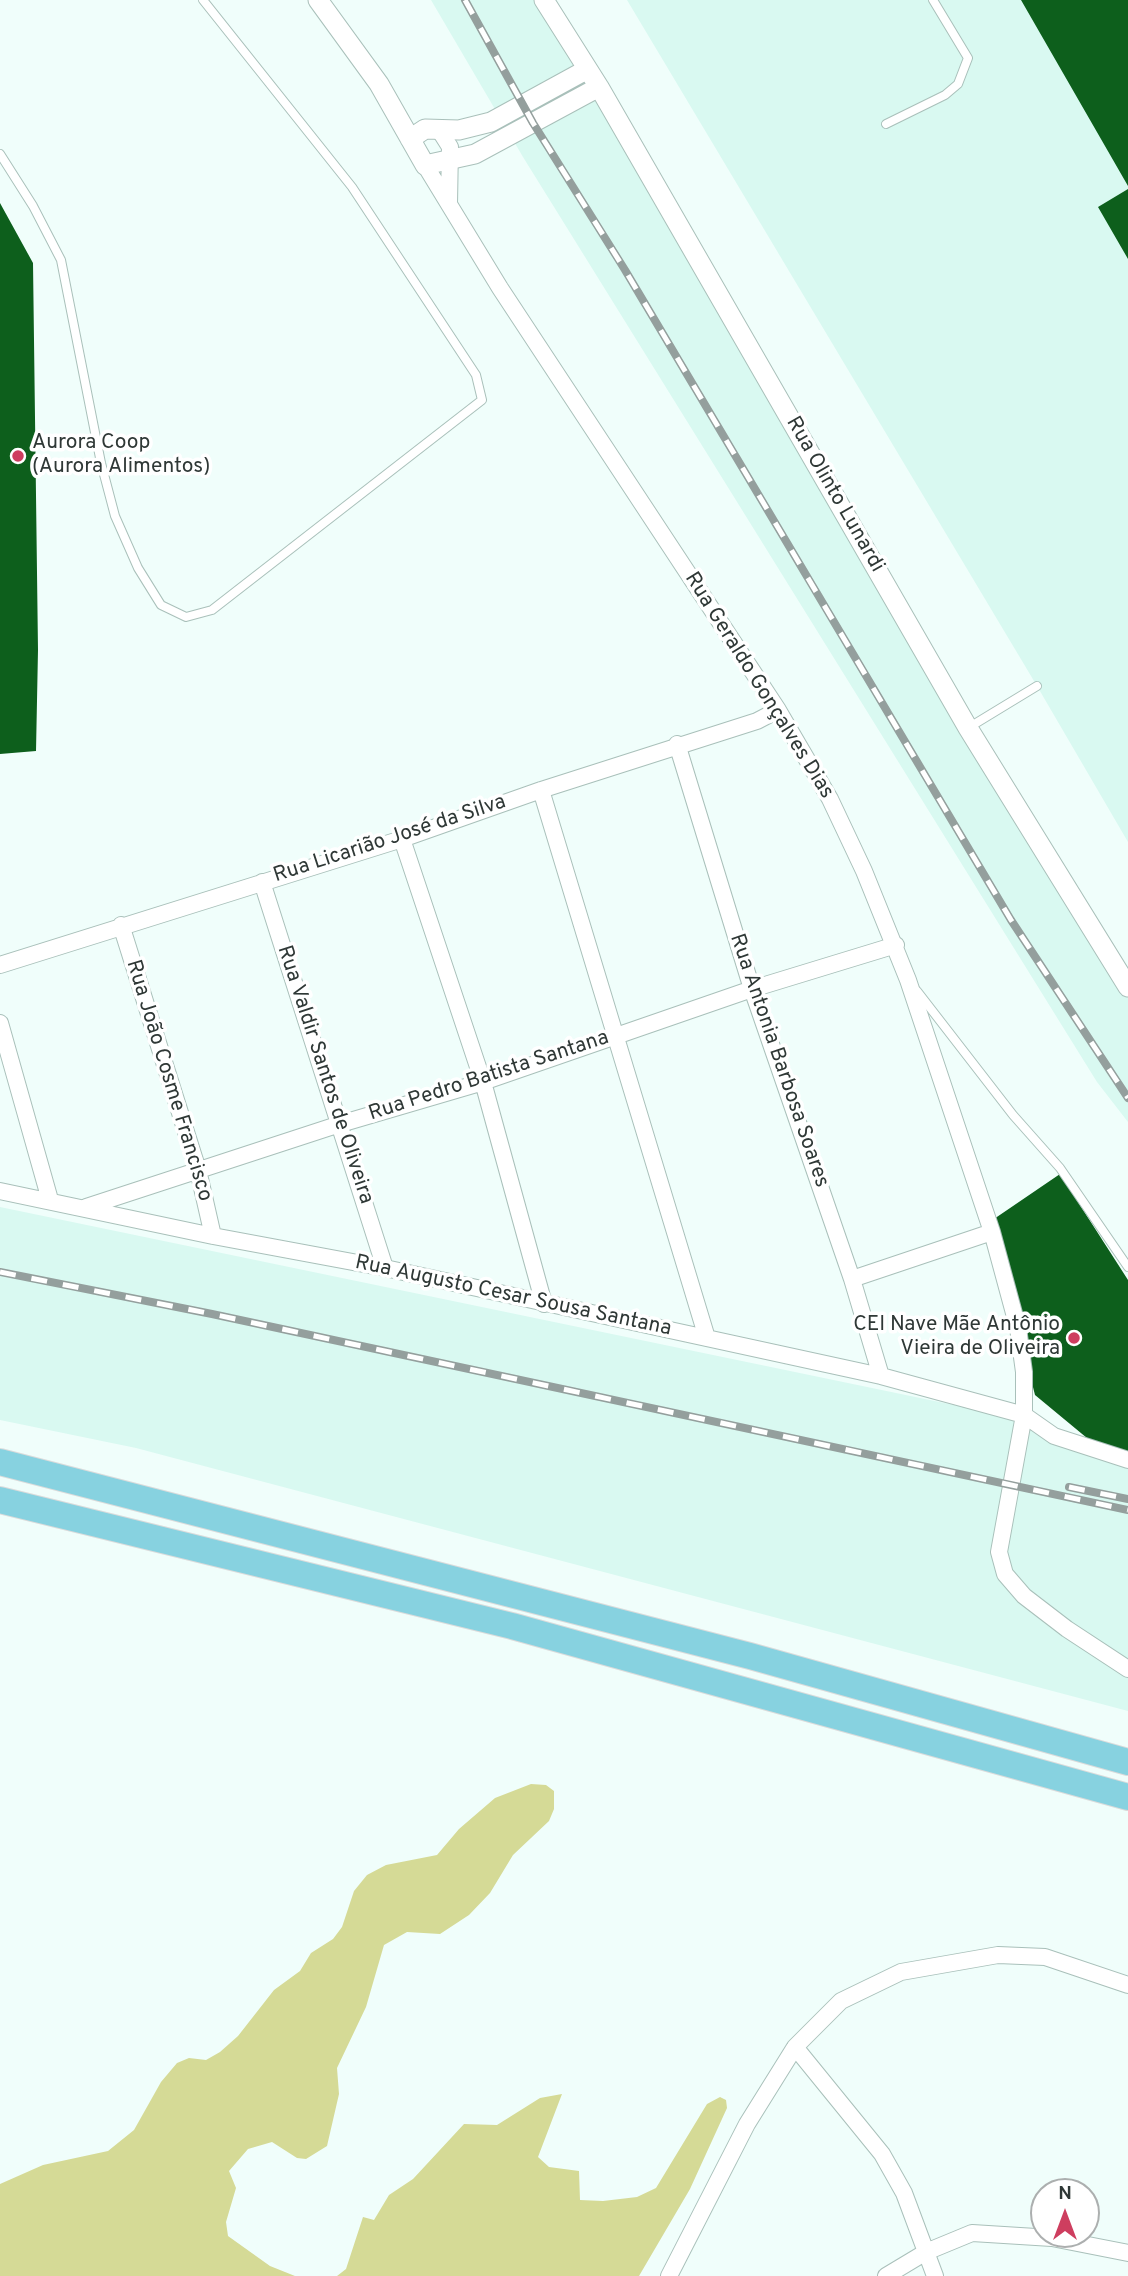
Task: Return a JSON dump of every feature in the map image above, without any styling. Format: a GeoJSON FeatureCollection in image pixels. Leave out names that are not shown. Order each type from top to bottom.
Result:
{"type":"FeatureCollection","features":[{"type":"Feature","properties":{"kind":"highway"},"geometry":{"type":"LineString","coordinates":[[0,1462],[750,1656],[1128,1762]]}},
{"type":"Feature","properties":{"kind":"highway"},"geometry":{"type":"LineString","coordinates":[[0,1500],[512,1626],[1128,1797]]}},
{"type":"Feature","properties":{"kind":"highway"},"geometry":{"type":"LineString","coordinates":[[1076,1782],[1128,1809]]}},
{"type":"Feature","properties":{"kind":"street","name":"Rua Geraldo Gonçalves Dias"},"geometry":{"type":"LineString","coordinates":[[318,0],[379,84],[500,288],[778,710],[830,799],[896,945],[992,1233],[1018,1328],[1024,1372],[1024,1415],[999,1552],[1005,1574],[1024,1596],[1067,1629],[1128,1668]]}},
{"type":"Feature","properties":{"kind":"street","name":"Rua Olinto Lunardi"},"geometry":{"type":"LineString","coordinates":[[544,0],[598,88],[968,728],[1128,987]]}},
{"type":"Feature","properties":{"kind":"street"},"geometry":{"type":"LineString","coordinates":[[410,139],[425,129],[459,131],[491,122],[586,70]]}},
{"type":"Feature","properties":{"kind":"street","name":"Rua Geraldo Gonçalves Dias"},"geometry":{"type":"LineString","coordinates":[[379,84],[413,116],[438,128]]}},
{"type":"Feature","properties":{"kind":"street"},"geometry":{"type":"LineString","coordinates":[[425,165],[452,160],[498,143],[598,88]]}},
{"type":"Feature","properties":{"kind":"street"},"geometry":{"type":"LineString","coordinates":[[438,128],[447,137],[452,160],[450,204]]}},
{"type":"Feature","properties":{"kind":"street","name":"Rua Licarião José da Silva"},"geometry":{"type":"LineString","coordinates":[[0,965],[402,839],[677,744],[732,729],[778,710]]}},
{"type":"Feature","properties":{"kind":"street","name":"Rua Antonia Barbosa Soares"},"geometry":{"type":"LineString","coordinates":[[677,744],[752,989],[852,1279],[881,1376]]}},
{"type":"Feature","properties":{"kind":"street"},"geometry":{"type":"LineString","coordinates":[[541,790],[707,1338]]}},
{"type":"Feature","properties":{"kind":"street"},"geometry":{"type":"LineString","coordinates":[[402,839],[483,1082],[544,1304]]}},
{"type":"Feature","properties":{"kind":"street","name":"Rua Valdir Santos de Oliveira"},"geometry":{"type":"LineString","coordinates":[[262,882],[385,1268]]}},
{"type":"Feature","properties":{"kind":"street","name":"Rua João Cosme Francisco"},"geometry":{"type":"LineString","coordinates":[[121,925],[198,1170],[213,1236]]}},
{"type":"Feature","properties":{"kind":"street","name":"Rua Pedro Batista Santana"},"geometry":{"type":"LineString","coordinates":[[83,1208],[340,1124],[483,1082],[752,989],[896,945]]}},
{"type":"Feature","properties":{"kind":"street"},"geometry":{"type":"LineString","coordinates":[[0,1023],[50,1200]]}},
{"type":"Feature","properties":{"kind":"street","name":"Rua Augusto Cesar Sousa Santana"},"geometry":{"type":"LineString","coordinates":[[0,1191],[213,1236],[385,1268],[881,1376],[1024,1415],[1054,1436],[1128,1460]]}},
{"type":"Feature","properties":{"kind":"street"},"geometry":{"type":"LineString","coordinates":[[852,1279],[992,1233]]}},
{"type":"Feature","properties":{"kind":"street"},"geometry":{"type":"LineString","coordinates":[[669,2276],[747,2124],[795,2047],[841,2001],[901,1972],[998,1955],[1045,1957],[1128,1985]]}},
{"type":"Feature","properties":{"kind":"street"},"geometry":{"type":"LineString","coordinates":[[795,2047],[882,2154],[904,2193],[935,2276]]}},
{"type":"Feature","properties":{"kind":"street"},"geometry":{"type":"LineString","coordinates":[[886,2276],[926,2252],[972,2233],[1052,2238],[1128,2253]]}},
{"type":"Feature","properties":{"kind":"lane"},"geometry":{"type":"LineString","coordinates":[[0,154],[33,206],[61,260],[101,463],[115,516],[138,568],[162,605],[186,617],[212,610],[482,400],[476,375],[352,187],[203,0]]}},
{"type":"Feature","properties":{"kind":"lane"},"geometry":{"type":"LineString","coordinates":[[886,124],[945,95],[958,84],[968,58],[933,0]]}},
{"type":"Feature","properties":{"kind":"lane"},"geometry":{"type":"LineString","coordinates":[[968,728],[1037,686]]}},
{"type":"Feature","properties":{"kind":"lane"},"geometry":{"type":"LineString","coordinates":[[908,981],[1013,1115],[1060,1168],[1128,1267]]}},
{"type":"Feature","properties":{"kind":"shaded area"},"geometry":{"type":"Polygon","coordinates":[[[431,0],[544,0],[1128,987],[1128,1122],[1097,1082],[523,157],[431,0]]]}},
{"type":"Feature","properties":{"kind":"shaded area"},"geometry":{"type":"Polygon","coordinates":[[[627,0],[1128,0],[1128,842],[1037,686],[627,0]]]}},
{"type":"Feature","properties":{"kind":"shaded area"},"geometry":{"type":"Polygon","coordinates":[[[0,1207],[978,1410],[1128,1453],[1128,1711],[136,1448],[0,1420],[0,1207]]]}},
{"type":"Feature","properties":{"kind":"green space"},"geometry":{"type":"Polygon","coordinates":[[[531,1784],[546,1785],[554,1791],[554,1809],[549,1821],[513,1855],[490,1893],[469,1915],[440,1934],[407,1932],[384,1945],[366,2007],[337,2068],[339,2094],[327,2146],[306,2159],[297,2158],[272,2142],[248,2149],[229,2171],[236,2188],[226,2222],[228,2236],[270,2266],[295,2276],[0,2276],[0,2184],[43,2165],[108,2151],[134,2130],[161,2082],[177,2063],[189,2058],[206,2060],[220,2052],[238,2036],[274,1990],[300,1971],[311,1953],[333,1939],[342,1927],[354,1891],[367,1875],[386,1865],[437,1855],[459,1829],[495,1798],[531,1784]]]}},
{"type":"Feature","properties":{"kind":"green space"},"geometry":{"type":"Polygon","coordinates":[[[562,2094],[538,2157],[549,2167],[579,2171],[580,2200],[603,2201],[637,2197],[656,2188],[707,2104],[720,2097],[726,2100],[727,2108],[690,2189],[639,2276],[337,2276],[346,2269],[363,2217],[374,2220],[389,2195],[413,2179],[464,2124],[497,2125],[540,2098],[562,2094]]]}},
{"type":"Feature","properties":{"kind":"building"},"geometry":{"type":"Polygon","coordinates":[[[1021,0],[1128,0],[1128,186],[1021,0]]]}},
{"type":"Feature","properties":{"kind":"building"},"geometry":{"type":"Polygon","coordinates":[[[1128,189],[1128,259],[1098,207],[1128,189]]]}},
{"type":"Feature","properties":{"kind":"building","name":"Aurora Coop (Aurora Alimentos)"},"geometry":{"type":"Polygon","coordinates":[[[0,203],[33,263],[38,650],[36,751],[0,754],[0,203]]]}},
{"type":"Feature","properties":{"kind":"building","name":"CEI Nave Mãe Antônio Vieira de Oliveira"},"geometry":{"type":"Polygon","coordinates":[[[1060,1174],[1128,1280],[1128,1453],[1093,1443],[1035,1395],[991,1221],[1060,1174]]]}},
{"type":"Feature","properties":{"kind":"railway"},"geometry":{"type":"LineString","coordinates":[[465,0],[533,123],[625,270],[1011,920],[1128,1098]]}},
{"type":"Feature","properties":{"kind":"railway"},"geometry":{"type":"LineString","coordinates":[[0,1272],[212,1314],[1128,1510]]}},
{"type":"Feature","properties":{"kind":"railway"},"geometry":{"type":"LineString","coordinates":[[1069,1487],[1128,1499]]}},
{"type":"Feature","properties":{"kind":"place","name":"Aurora Coop (Aurora Alimentos)"},"geometry":{"type":"Point","coordinates":[18,456]}},
{"type":"Feature","properties":{"kind":"place","name":"CEI Nave Mãe Antônio Vieira de Oliveira"},"geometry":{"type":"Point","coordinates":[1074,1338]}}]}
